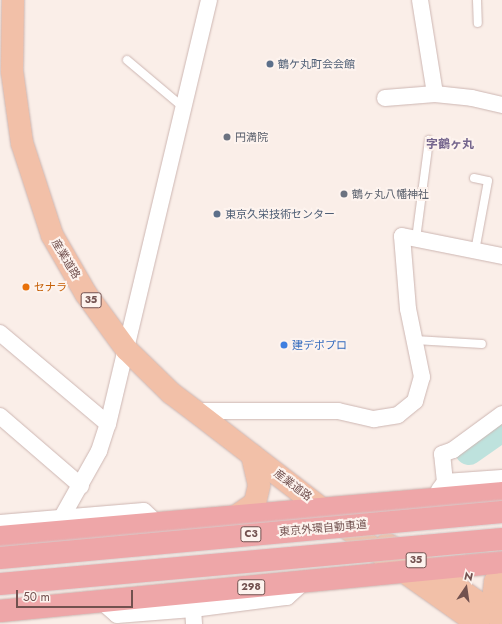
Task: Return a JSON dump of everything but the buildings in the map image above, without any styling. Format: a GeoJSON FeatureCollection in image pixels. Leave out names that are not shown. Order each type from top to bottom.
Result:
{"type":"FeatureCollection","features":[{"type":"Feature","properties":{"kind":"highway"},"geometry":{"type":"LineString","coordinates":[[0,537],[502,493]]}},
{"type":"Feature","properties":{"kind":"highway","name":"東京外環自動車道"},"geometry":{"type":"LineString","coordinates":[[0,558],[502,512]]}},
{"type":"Feature","properties":{"kind":"highway"},"geometry":{"type":"LineString","coordinates":[[0,584],[502,539]]}},
{"type":"Feature","properties":{"kind":"highway","name":"298"},"geometry":{"type":"LineString","coordinates":[[0,611],[502,562]]}},
{"type":"Feature","properties":{"kind":"main road","name":"産業道路"},"geometry":{"type":"LineString","coordinates":[[13,0],[6,69],[22,143],[52,235],[86,294],[127,350],[171,393],[325,509],[403,571],[478,624]]}},
{"type":"Feature","properties":{"kind":"main road"},"geometry":{"type":"LineString","coordinates":[[236,516],[255,503],[260,485],[252,455]]}},
{"type":"Feature","properties":{"kind":"main road","name":"産業道路"},"geometry":{"type":"LineString","coordinates":[[325,509],[431,569],[500,618]]}},
{"type":"Feature","properties":{"kind":"main road"},"geometry":{"type":"LineString","coordinates":[[500,618],[494,592],[495,582],[502,570]]}},
{"type":"Feature","properties":{"kind":"street"},"geometry":{"type":"LineString","coordinates":[[62,517],[99,451],[108,424],[127,350],[209,0]]}},
{"type":"Feature","properties":{"kind":"street"},"geometry":{"type":"LineString","coordinates":[[420,0],[435,94]]}},
{"type":"Feature","properties":{"kind":"street"},"geometry":{"type":"LineString","coordinates":[[385,98],[435,94],[472,98],[502,105]]}},
{"type":"Feature","properties":{"kind":"street"},"geometry":{"type":"LineString","coordinates":[[195,411],[338,411],[374,419],[398,415],[414,401],[422,377],[408,309],[402,236],[502,256]]}},
{"type":"Feature","properties":{"kind":"street"},"geometry":{"type":"LineString","coordinates":[[0,333],[108,424]]}},
{"type":"Feature","properties":{"kind":"street"},"geometry":{"type":"LineString","coordinates":[[446,482],[442,454],[453,450],[502,414]]}},
{"type":"Feature","properties":{"kind":"street"},"geometry":{"type":"LineString","coordinates":[[0,416],[80,486]]}},
{"type":"Feature","properties":{"kind":"street"},"geometry":{"type":"LineString","coordinates":[[430,500],[446,482],[502,478]]}},
{"type":"Feature","properties":{"kind":"street"},"geometry":{"type":"LineString","coordinates":[[0,523],[144,511],[157,523]]}},
{"type":"Feature","properties":{"kind":"street"},"geometry":{"type":"LineString","coordinates":[[101,601],[117,615],[193,616],[287,597],[305,581]]}},
{"type":"Feature","properties":{"kind":"lane"},"geometry":{"type":"LineString","coordinates":[[477,0],[478,23]]}},
{"type":"Feature","properties":{"kind":"lane"},"geometry":{"type":"LineString","coordinates":[[127,60],[184,108]]}},
{"type":"Feature","properties":{"kind":"lane"},"geometry":{"type":"LineString","coordinates":[[416,239],[429,140]]}},
{"type":"Feature","properties":{"kind":"lane"},"geometry":{"type":"LineString","coordinates":[[474,178],[488,181],[475,251]]}},
{"type":"Feature","properties":{"kind":"lane"},"geometry":{"type":"LineString","coordinates":[[415,340],[482,344]]}},
{"type":"Feature","properties":{"kind":"waterway"},"geometry":{"type":"LineString","coordinates":[[469,451],[502,428]]}},
{"type":"Feature","properties":{"kind":"tunnel"},"geometry":{"type":"LineString","coordinates":[[465,553],[502,550]]}},
{"type":"Feature","properties":{"kind":"place","name":"鶴ケ丸町会会館"},"geometry":{"type":"Point","coordinates":[270,64]}},
{"type":"Feature","properties":{"kind":"place","name":"円満院"},"geometry":{"type":"Point","coordinates":[227,137]}},
{"type":"Feature","properties":{"kind":"place","name":"鶴ヶ丸八幡神社"},"geometry":{"type":"Point","coordinates":[344,194]}},
{"type":"Feature","properties":{"kind":"place","name":"東京久栄技術センター"},"geometry":{"type":"Point","coordinates":[217,214]}},
{"type":"Feature","properties":{"kind":"place","name":"セナラ"},"geometry":{"type":"Point","coordinates":[26,287]}},
{"type":"Feature","properties":{"kind":"place","name":"建デポプロ"},"geometry":{"type":"Point","coordinates":[284,345]}},
{"type":"Feature","properties":{"kind":"district","name":"字鶴ヶ丸"},"geometry":{"type":"Point","coordinates":[450,145]}}]}
